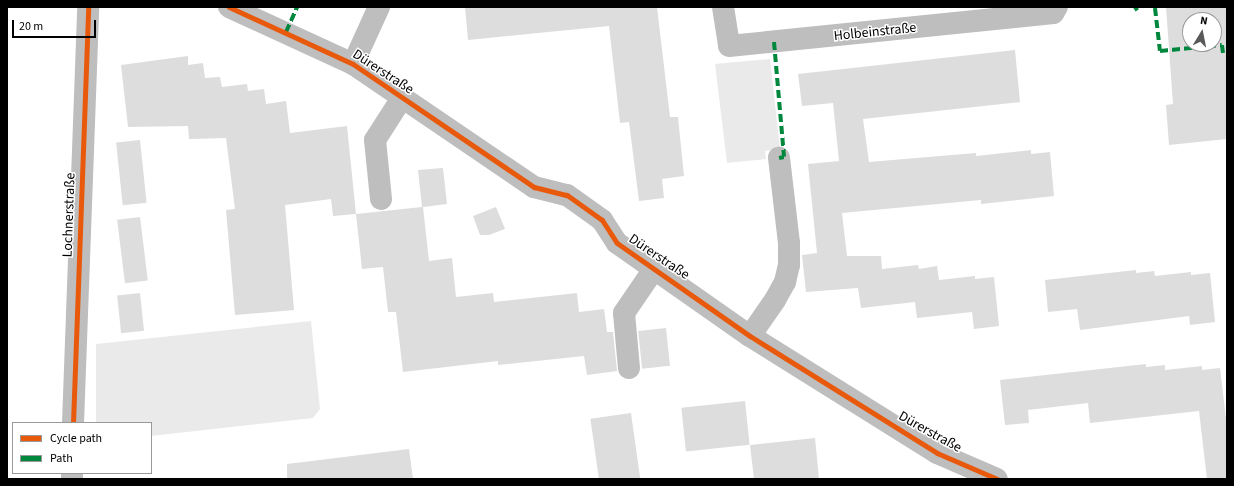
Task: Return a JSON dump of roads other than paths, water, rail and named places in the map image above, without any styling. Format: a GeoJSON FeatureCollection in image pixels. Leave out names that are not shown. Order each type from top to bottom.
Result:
{"type":"FeatureCollection","features":[{"type":"Feature","properties":{"kind":"street","name":"Lochnerstraße"},"geometry":{"type":"LineString","coordinates":[[73,422],[88,7]]}},
{"type":"Feature","properties":{"kind":"street","name":"Dürerstraße"},"geometry":{"type":"LineString","coordinates":[[229,7],[353,64],[534,186],[567,195],[602,220],[617,243],[750,336],[936,453],[997,479]]}},
{"type":"Feature","properties":{"kind":"street"},"geometry":{"type":"LineString","coordinates":[[353,64],[379,7]]}},
{"type":"Feature","properties":{"kind":"street","name":"Holbeinstraße"},"geometry":{"type":"LineString","coordinates":[[723,7],[729,46],[1053,13],[1056,7]]}},
{"type":"Feature","properties":{"kind":"street"},"geometry":{"type":"LineString","coordinates":[[381,199],[375,140],[402,98]]}},
{"type":"Feature","properties":{"kind":"street"},"geometry":{"type":"LineString","coordinates":[[750,336],[776,300],[785,282],[789,265],[789,243],[780,158]]}},
{"type":"Feature","properties":{"kind":"street"},"geometry":{"type":"LineString","coordinates":[[629,368],[624,313],[654,269]]}}]}
